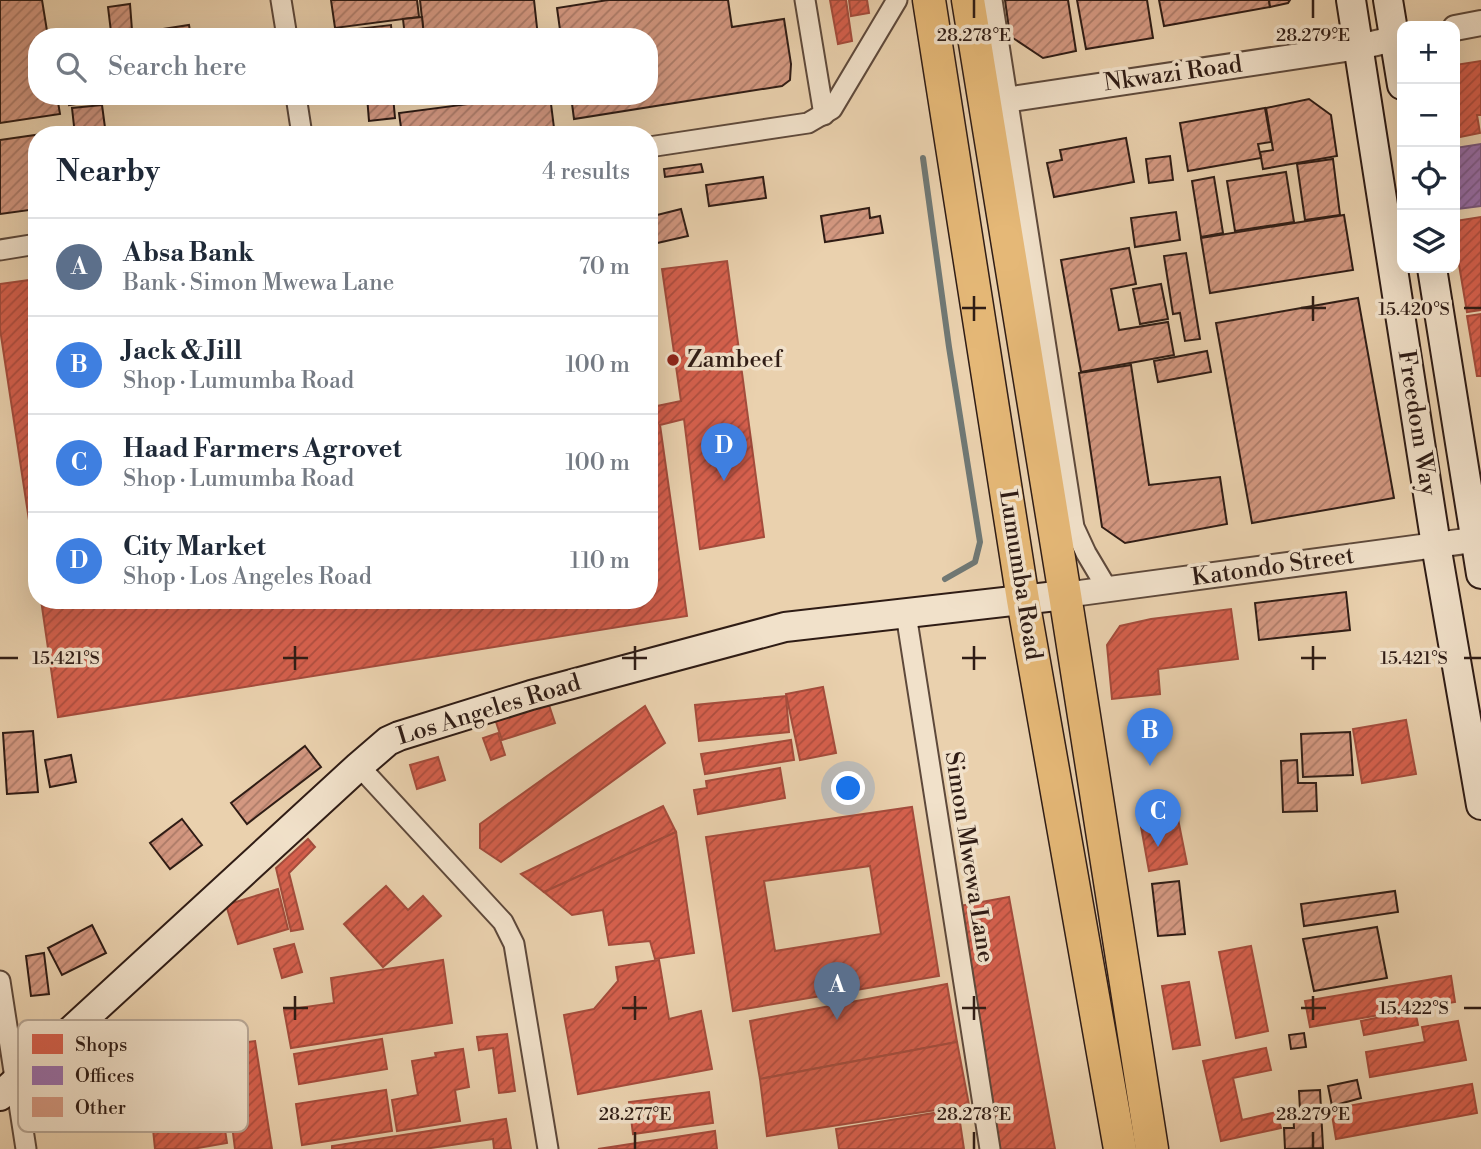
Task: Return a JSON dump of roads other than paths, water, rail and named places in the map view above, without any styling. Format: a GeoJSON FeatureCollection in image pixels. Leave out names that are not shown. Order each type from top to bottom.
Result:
{"type":"FeatureCollection","features":[{"type":"Feature","properties":{"kind":"main road","name":"Lumumba Road"},"geometry":{"type":"LineString","coordinates":[[929,0],[1023,600],[1120,1149]]}},
{"type":"Feature","properties":{"kind":"main road","name":"Lumumba Road"},"geometry":{"type":"LineString","coordinates":[[968,0],[997,101],[1065,595],[1152,1149]]}},
{"type":"Feature","properties":{"kind":"main road","name":"Freedom Way"},"geometry":{"type":"LineString","coordinates":[[1351,0],[1436,545],[1481,805]]}},
{"type":"Feature","properties":{"kind":"main road"},"geometry":{"type":"LineString","coordinates":[[1388,0],[1397,30]]}},
{"type":"Feature","properties":{"kind":"main road","name":"Freedom Way"},"geometry":{"type":"LineString","coordinates":[[1433,273],[1479,539],[1481,574]]}},
{"type":"Feature","properties":{"kind":"main road","name":"Los Angeles Road"},"geometry":{"type":"LineString","coordinates":[[84,1020],[359,766],[388,741],[399,736],[531,695],[785,627],[1065,595]]}},
{"type":"Feature","properties":{"kind":"street"},"geometry":{"type":"LineString","coordinates":[[281,0],[286,28]]}},
{"type":"Feature","properties":{"kind":"street"},"geometry":{"type":"LineString","coordinates":[[805,0],[824,115]]}},
{"type":"Feature","properties":{"kind":"street"},"geometry":{"type":"LineString","coordinates":[[658,147],[808,123],[824,115],[832,109],[897,0]]}},
{"type":"Feature","properties":{"kind":"street"},"geometry":{"type":"LineString","coordinates":[[992,0],[997,101],[1074,527],[1108,590]]}},
{"type":"Feature","properties":{"kind":"street"},"geometry":{"type":"LineString","coordinates":[[1460,27],[1481,23]]}},
{"type":"Feature","properties":{"kind":"street","name":"Nkwazi Road"},"geometry":{"type":"LineString","coordinates":[[997,101],[1359,47],[1397,38]]}},
{"type":"Feature","properties":{"kind":"street"},"geometry":{"type":"LineString","coordinates":[[297,105],[301,126]]}},
{"type":"Feature","properties":{"kind":"street"},"geometry":{"type":"LineString","coordinates":[[0,250],[28,245]]}},
{"type":"Feature","properties":{"kind":"street","name":"Katondo Street"},"geometry":{"type":"LineString","coordinates":[[1065,595],[1479,539]]}},
{"type":"Feature","properties":{"kind":"street","name":"Simon Mwewa Lane"},"geometry":{"type":"LineString","coordinates":[[906,614],[990,1149]]}},
{"type":"Feature","properties":{"kind":"street"},"geometry":{"type":"LineString","coordinates":[[359,766],[503,922],[514,944],[548,1149]]}},
{"type":"Feature","properties":{"kind":"street"},"geometry":{"type":"LineString","coordinates":[[0,981],[8,1090],[18,1123]]}},
{"type":"Feature","properties":{"kind":"street"},"geometry":{"type":"LineString","coordinates":[[21,1132],[26,1149]]}},
{"type":"Feature","properties":{"kind":"waterway"},"geometry":{"type":"LineString","coordinates":[[923,158],[980,542],[975,562],[945,579]]}},
{"type":"Feature","properties":{"kind":"place","name":"Zambeef"},"geometry":{"type":"Point","coordinates":[673,360]}},
{"type":"Feature","properties":{"kind":"place","name":"City Market"},"geometry":{"type":"Point","coordinates":[724,481]}},
{"type":"Feature","properties":{"kind":"place","name":"Jack & Jill"},"geometry":{"type":"Point","coordinates":[1150,766]}},
{"type":"Feature","properties":{"kind":"place","name":"Haad Farmers Agrovet"},"geometry":{"type":"Point","coordinates":[1158,847]}},
{"type":"Feature","properties":{"kind":"place","name":"Absa Bank"},"geometry":{"type":"Point","coordinates":[837,1020]}}]}
